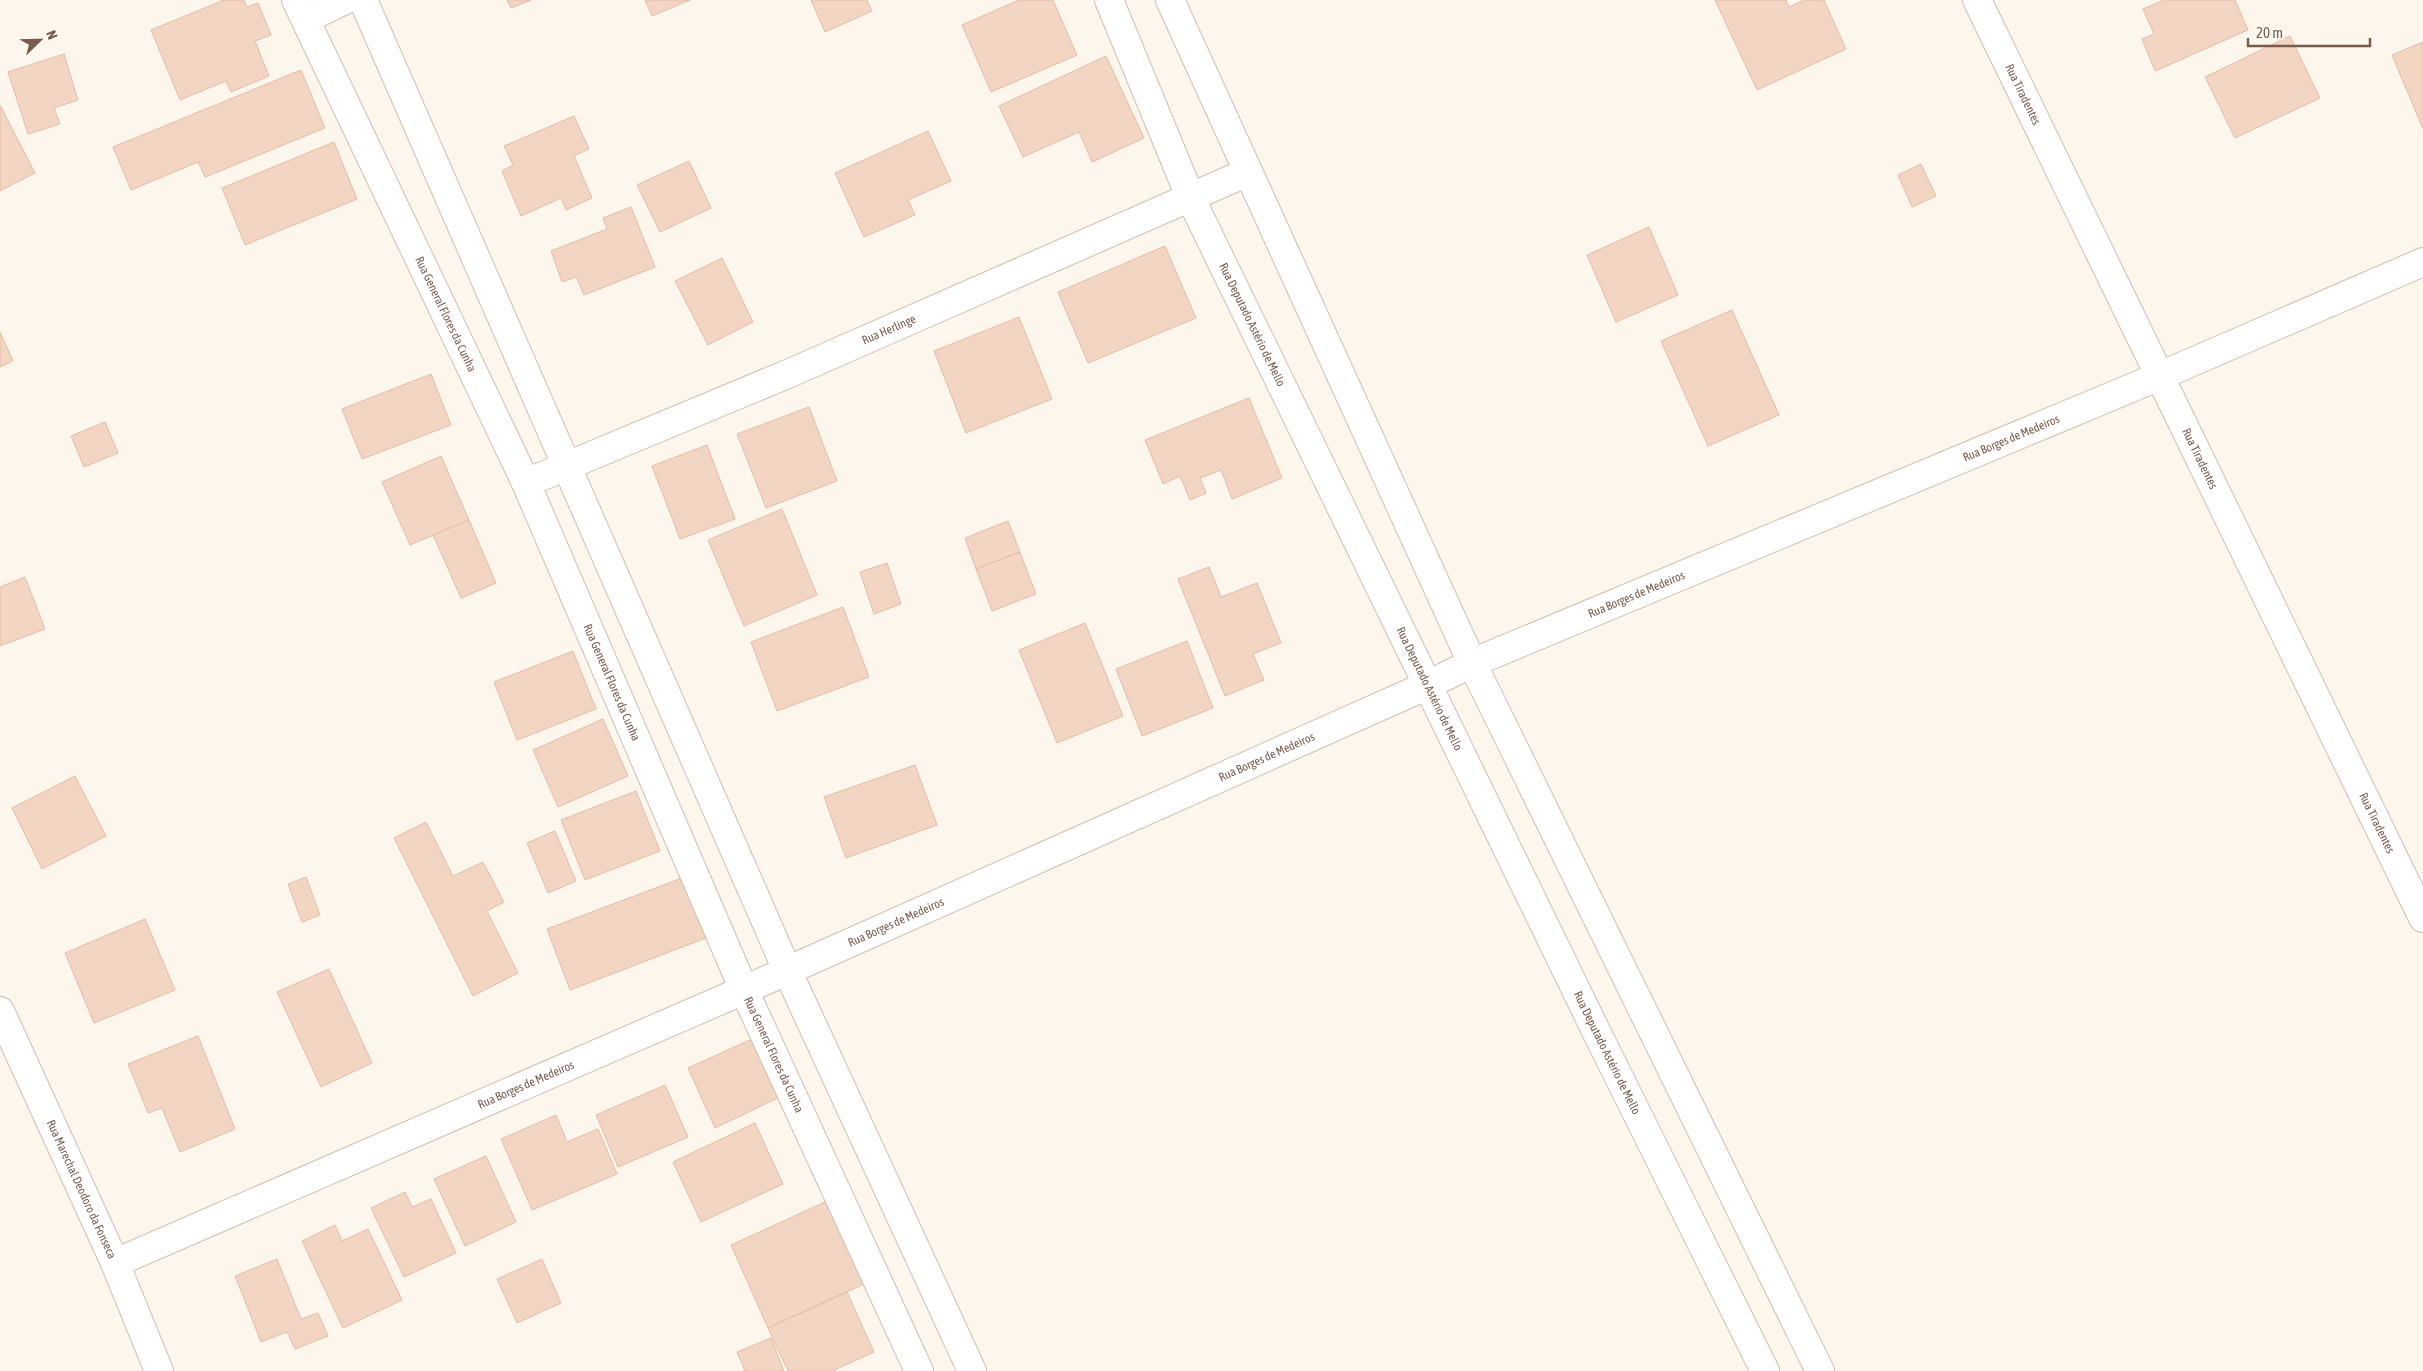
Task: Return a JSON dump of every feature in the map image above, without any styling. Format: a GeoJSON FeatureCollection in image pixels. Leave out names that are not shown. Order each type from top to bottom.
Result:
{"type":"FeatureCollection","features":[{"type":"Feature","properties":{"kind":"street"},"geometry":{"type":"LineString","coordinates":[[301,10],[345,0]]}},
{"type":"Feature","properties":{"kind":"street"},"geometry":{"type":"LineString","coordinates":[[363,0],[565,466],[787,970],[972,1371]]}},
{"type":"Feature","properties":{"kind":"street","name":"Rua Deputado Astério de Mello"},"geometry":{"type":"LineString","coordinates":[[1109,0],[1191,199],[1600,1040],[1765,1371]]}},
{"type":"Feature","properties":{"kind":"street"},"geometry":{"type":"LineString","coordinates":[[1170,0],[1472,663],[1817,1370]]}},
{"type":"Feature","properties":{"kind":"street","name":"Rua Tiradentes"},"geometry":{"type":"LineString","coordinates":[[1977,0],[2423,918]]}},
{"type":"Feature","properties":{"kind":"street","name":"Rua General Flores da Cunha"},"geometry":{"type":"LineString","coordinates":[[301,10],[526,483],[744,990],[919,1371]]}},
{"type":"Feature","properties":{"kind":"street","name":"Rua Herlinge"},"geometry":{"type":"LineString","coordinates":[[526,483],[790,373],[1191,199],[1248,172]]}},
{"type":"Feature","properties":{"kind":"street","name":"Rua Borges de Medeiros"},"geometry":{"type":"LineString","coordinates":[[115,1263],[744,990],[1428,685],[1472,663],[2160,376],[2423,262]]}},
{"type":"Feature","properties":{"kind":"street","name":"Rua Marechal Deodoro da Fonseca"},"geometry":{"type":"LineString","coordinates":[[0,1011],[115,1263],[159,1371]]}},
{"type":"Feature","properties":{"kind":"building"},"geometry":{"type":"Polygon","coordinates":[[[224,0],[244,0],[247,7],[258,3],[271,35],[255,41],[269,76],[231,92],[226,81],[180,100],[151,30],[224,0]]]}},
{"type":"Feature","properties":{"kind":"building"},"geometry":{"type":"Polygon","coordinates":[[[507,0],[531,0],[511,8],[507,0]]]}},
{"type":"Feature","properties":{"kind":"building"},"geometry":{"type":"Polygon","coordinates":[[[645,0],[690,0],[652,16],[645,0]]]}},
{"type":"Feature","properties":{"kind":"building"},"geometry":{"type":"Polygon","coordinates":[[[811,0],[867,0],[872,11],[825,32],[811,0]]]}},
{"type":"Feature","properties":{"kind":"building"},"geometry":{"type":"Polygon","coordinates":[[[1019,0],[1053,0],[1077,55],[991,92],[962,25],[1019,0]]]}},
{"type":"Feature","properties":{"kind":"building"},"geometry":{"type":"Polygon","coordinates":[[[1715,0],[1786,0],[1789,7],[1804,0],[1824,0],[1846,49],[1757,90],[1715,0]]]}},
{"type":"Feature","properties":{"kind":"building"},"geometry":{"type":"Polygon","coordinates":[[[2164,0],[2235,0],[2248,30],[2155,71],[2142,39],[2154,34],[2143,9],[2164,0]]]}},
{"type":"Feature","properties":{"kind":"building"},"geometry":{"type":"Polygon","coordinates":[[[2290,36],[2320,98],[2235,138],[2205,77],[2290,36]]]}},
{"type":"Feature","properties":{"kind":"building"},"geometry":{"type":"Polygon","coordinates":[[[2423,42],[2423,129],[2392,55],[2423,42]]]}},
{"type":"Feature","properties":{"kind":"building"},"geometry":{"type":"Polygon","coordinates":[[[64,54],[78,100],[54,108],[60,124],[28,134],[8,72],[64,54]]]}},
{"type":"Feature","properties":{"kind":"building"},"geometry":{"type":"Polygon","coordinates":[[[1106,56],[1144,138],[1092,162],[1079,132],[1023,157],[999,106],[1106,56]]]}},
{"type":"Feature","properties":{"kind":"building"},"geometry":{"type":"Polygon","coordinates":[[[301,70],[325,128],[205,177],[198,162],[131,190],[113,147],[301,70]]]}},
{"type":"Feature","properties":{"kind":"building"},"geometry":{"type":"Polygon","coordinates":[[[0,105],[35,173],[0,191],[0,105]]]}},
{"type":"Feature","properties":{"kind":"building"},"geometry":{"type":"Polygon","coordinates":[[[574,116],[589,149],[574,156],[592,198],[566,210],[561,198],[521,216],[502,171],[513,165],[504,146],[574,116]]]}},
{"type":"Feature","properties":{"kind":"building"},"geometry":{"type":"Polygon","coordinates":[[[928,131],[951,181],[908,200],[915,215],[864,237],[835,173],[928,131]]]}},
{"type":"Feature","properties":{"kind":"building"},"geometry":{"type":"Polygon","coordinates":[[[334,142],[357,199],[245,245],[222,188],[334,142]]]}},
{"type":"Feature","properties":{"kind":"building"},"geometry":{"type":"Polygon","coordinates":[[[689,161],[711,208],[660,232],[637,185],[689,161]]]}},
{"type":"Feature","properties":{"kind":"building"},"geometry":{"type":"Polygon","coordinates":[[[1921,164],[1936,196],[1912,207],[1898,175],[1921,164]]]}},
{"type":"Feature","properties":{"kind":"building"},"geometry":{"type":"Polygon","coordinates":[[[631,207],[655,267],[584,295],[576,277],[562,282],[551,251],[607,229],[603,218],[631,207]]]}},
{"type":"Feature","properties":{"kind":"building"},"geometry":{"type":"Polygon","coordinates":[[[1649,227],[1678,295],[1616,322],[1587,255],[1649,227]]]}},
{"type":"Feature","properties":{"kind":"building"},"geometry":{"type":"Polygon","coordinates":[[[1165,246],[1196,318],[1088,363],[1058,292],[1165,246]]]}},
{"type":"Feature","properties":{"kind":"building"},"geometry":{"type":"Polygon","coordinates":[[[722,258],[753,322],[708,345],[675,281],[722,258]]]}},
{"type":"Feature","properties":{"kind":"building"},"geometry":{"type":"Polygon","coordinates":[[[1732,310],[1779,415],[1708,446],[1661,341],[1732,310]]]}},
{"type":"Feature","properties":{"kind":"building"},"geometry":{"type":"Polygon","coordinates":[[[1019,317],[1052,399],[966,433],[934,351],[1019,317]]]}},
{"type":"Feature","properties":{"kind":"building"},"geometry":{"type":"Polygon","coordinates":[[[0,332],[13,361],[0,367],[0,332]]]}},
{"type":"Feature","properties":{"kind":"building"},"geometry":{"type":"Polygon","coordinates":[[[431,374],[451,425],[362,459],[342,409],[431,374]]]}},
{"type":"Feature","properties":{"kind":"building"},"geometry":{"type":"Polygon","coordinates":[[[1249,398],[1282,478],[1232,499],[1221,470],[1200,478],[1206,493],[1190,500],[1180,476],[1163,484],[1145,440],[1249,398]]]}},
{"type":"Feature","properties":{"kind":"building"},"geometry":{"type":"Polygon","coordinates":[[[809,407],[837,481],[766,508],[737,434],[809,407]]]}},
{"type":"Feature","properties":{"kind":"building"},"geometry":{"type":"Polygon","coordinates":[[[105,422],[118,453],[84,467],[71,436],[105,422]]]}},
{"type":"Feature","properties":{"kind":"building"},"geometry":{"type":"Polygon","coordinates":[[[707,445],[735,519],[680,539],[652,466],[707,445]]]}},
{"type":"Feature","properties":{"kind":"building"},"geometry":{"type":"Polygon","coordinates":[[[441,456],[469,520],[410,545],[382,482],[441,456]]]}},
{"type":"Feature","properties":{"kind":"building"},"geometry":{"type":"Polygon","coordinates":[[[782,509],[817,595],[744,626],[708,540],[782,509]]]}},
{"type":"Feature","properties":{"kind":"building"},"geometry":{"type":"Polygon","coordinates":[[[469,520],[496,583],[461,598],[433,535],[469,520]]]}},
{"type":"Feature","properties":{"kind":"building"},"geometry":{"type":"Polygon","coordinates":[[[1008,521],[1020,552],[976,569],[965,538],[1008,521]]]}},
{"type":"Feature","properties":{"kind":"building"},"geometry":{"type":"Polygon","coordinates":[[[1020,552],[1036,594],[992,611],[976,569],[1020,552]]]}},
{"type":"Feature","properties":{"kind":"building"},"geometry":{"type":"Polygon","coordinates":[[[887,563],[901,604],[874,614],[860,572],[887,563]]]}},
{"type":"Feature","properties":{"kind":"building"},"geometry":{"type":"Polygon","coordinates":[[[1209,567],[1221,597],[1257,583],[1281,643],[1253,654],[1264,680],[1225,696],[1178,579],[1209,567]]]}},
{"type":"Feature","properties":{"kind":"building"},"geometry":{"type":"Polygon","coordinates":[[[25,577],[45,629],[0,646],[0,587],[25,577]]]}},
{"type":"Feature","properties":{"kind":"building"},"geometry":{"type":"Polygon","coordinates":[[[843,607],[869,677],[777,711],[751,642],[843,607]]]}},
{"type":"Feature","properties":{"kind":"building"},"geometry":{"type":"Polygon","coordinates":[[[1085,623],[1123,716],[1057,743],[1019,650],[1085,623]]]}},
{"type":"Feature","properties":{"kind":"building"},"geometry":{"type":"Polygon","coordinates":[[[1187,641],[1213,708],[1142,736],[1116,669],[1187,641]]]}},
{"type":"Feature","properties":{"kind":"building"},"geometry":{"type":"Polygon","coordinates":[[[573,651],[596,709],[517,740],[494,682],[573,651]]]}},
{"type":"Feature","properties":{"kind":"building"},"geometry":{"type":"Polygon","coordinates":[[[603,719],[628,776],[558,807],[533,750],[603,719]]]}},
{"type":"Feature","properties":{"kind":"building"},"geometry":{"type":"Polygon","coordinates":[[[915,765],[937,825],[846,858],[824,797],[915,765]]]}},
{"type":"Feature","properties":{"kind":"building"},"geometry":{"type":"Polygon","coordinates":[[[75,776],[106,836],[42,869],[12,808],[75,776]]]}},
{"type":"Feature","properties":{"kind":"building"},"geometry":{"type":"Polygon","coordinates":[[[636,791],[660,851],[585,880],[561,820],[636,791]]]}},
{"type":"Feature","properties":{"kind":"building"},"geometry":{"type":"Polygon","coordinates":[[[426,822],[453,876],[483,862],[504,902],[487,911],[518,973],[473,996],[394,838],[426,822]]]}},
{"type":"Feature","properties":{"kind":"building"},"geometry":{"type":"Polygon","coordinates":[[[555,831],[576,881],[548,893],[527,843],[555,831]]]}},
{"type":"Feature","properties":{"kind":"building"},"geometry":{"type":"Polygon","coordinates":[[[306,877],[320,915],[302,922],[288,884],[306,877]]]}},
{"type":"Feature","properties":{"kind":"building"},"geometry":{"type":"Polygon","coordinates":[[[682,878],[706,938],[570,990],[547,929],[682,878]]]}},
{"type":"Feature","properties":{"kind":"building"},"geometry":{"type":"Polygon","coordinates":[[[145,919],[175,990],[94,1023],[65,953],[145,919]]]}},
{"type":"Feature","properties":{"kind":"building"},"geometry":{"type":"Polygon","coordinates":[[[329,969],[372,1063],[321,1087],[277,992],[329,969]]]}},
{"type":"Feature","properties":{"kind":"building"},"geometry":{"type":"Polygon","coordinates":[[[198,1036],[235,1129],[180,1152],[162,1108],[148,1113],[128,1064],[198,1036]]]}},
{"type":"Feature","properties":{"kind":"building"},"geometry":{"type":"Polygon","coordinates":[[[754,1038],[780,1097],[715,1128],[688,1068],[754,1038]]]}},
{"type":"Feature","properties":{"kind":"building"},"geometry":{"type":"Polygon","coordinates":[[[665,1085],[688,1137],[618,1167],[596,1115],[665,1085]]]}},
{"type":"Feature","properties":{"kind":"building"},"geometry":{"type":"Polygon","coordinates":[[[556,1115],[567,1142],[598,1129],[617,1174],[532,1210],[501,1139],[556,1115]]]}},
{"type":"Feature","properties":{"kind":"building"},"geometry":{"type":"Polygon","coordinates":[[[755,1123],[783,1184],[701,1222],[673,1162],[755,1123]]]}},
{"type":"Feature","properties":{"kind":"building"},"geometry":{"type":"Polygon","coordinates":[[[486,1156],[516,1222],[465,1246],[434,1179],[486,1156]]]}},
{"type":"Feature","properties":{"kind":"building"},"geometry":{"type":"Polygon","coordinates":[[[405,1192],[412,1207],[431,1199],[456,1253],[404,1277],[371,1208],[405,1192]]]}},
{"type":"Feature","properties":{"kind":"building"},"geometry":{"type":"Polygon","coordinates":[[[827,1201],[864,1284],[768,1328],[731,1245],[827,1201]]]}},
{"type":"Feature","properties":{"kind":"building"},"geometry":{"type":"Polygon","coordinates":[[[335,1225],[342,1241],[368,1229],[402,1300],[343,1328],[302,1241],[335,1225]]]}},
{"type":"Feature","properties":{"kind":"building"},"geometry":{"type":"Polygon","coordinates":[[[277,1259],[301,1319],[318,1313],[328,1336],[295,1349],[287,1332],[261,1342],[235,1276],[277,1259]]]}},
{"type":"Feature","properties":{"kind":"building"},"geometry":{"type":"Polygon","coordinates":[[[542,1259],[561,1303],[517,1323],[497,1279],[542,1259]]]}},
{"type":"Feature","properties":{"kind":"building"},"geometry":{"type":"Polygon","coordinates":[[[847,1292],[874,1352],[832,1371],[788,1371],[768,1328],[847,1292]]]}},
{"type":"Feature","properties":{"kind":"building"},"geometry":{"type":"Polygon","coordinates":[[[771,1338],[784,1371],[745,1371],[737,1352],[771,1338]]]}}]}
